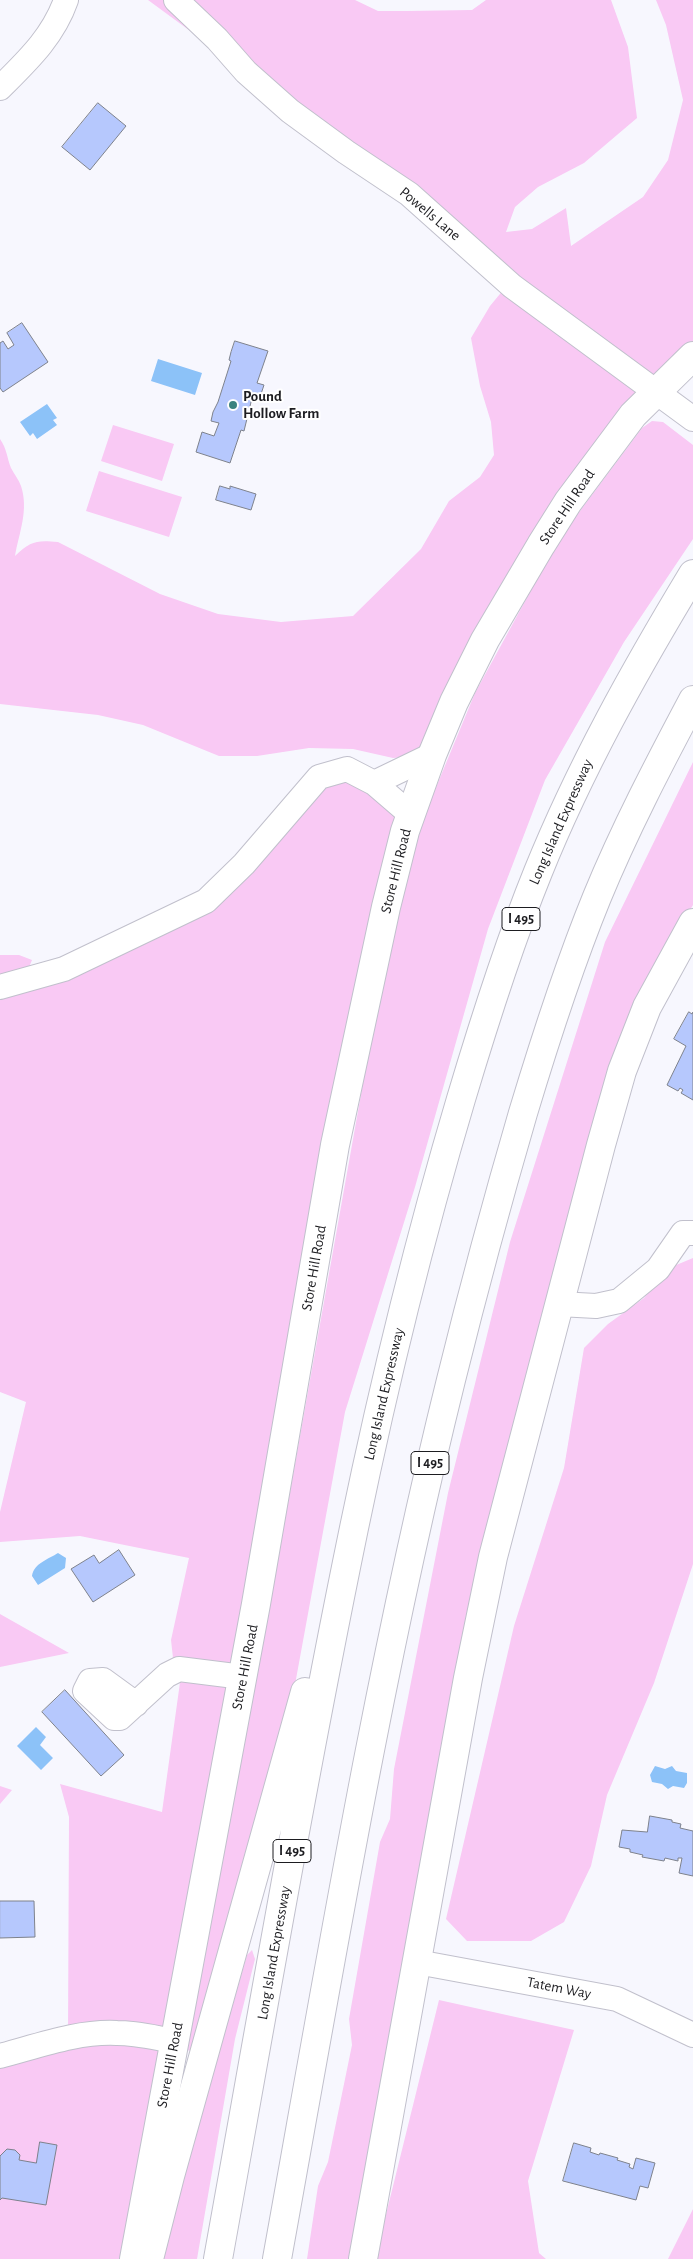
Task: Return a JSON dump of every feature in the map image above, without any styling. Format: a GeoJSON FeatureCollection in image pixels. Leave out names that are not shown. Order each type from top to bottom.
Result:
{"type":"FeatureCollection","features":[{"type":"Feature","properties":{"kind":"main road","name":"Store Hill Road"},"geometry":{"type":"LineString","coordinates":[[134,2259],[243,1677],[335,1145],[384,916],[410,814],[454,702],[485,640],[568,502],[633,416],[693,356]]}},
{"type":"Feature","properties":{"kind":"main road","name":"Long Island Expressway"},"geometry":{"type":"LineString","coordinates":[[218,2259],[331,1641],[372,1445],[413,1270],[448,1143],[492,998],[538,871],[590,757],[641,660],[693,574]]}},
{"type":"Feature","properties":{"kind":"main road","name":"I 495"},"geometry":{"type":"LineString","coordinates":[[276,2259],[388,1655],[429,1470],[469,1308],[508,1164],[551,1021],[596,898],[646,788],[693,700]]}},
{"type":"Feature","properties":{"kind":"main road"},"geometry":{"type":"LineString","coordinates":[[364,2259],[480,1617],[506,1505],[610,1113],[626,1061],[647,1007],[693,923]]}},
{"type":"Feature","properties":{"kind":"main road"},"geometry":{"type":"LineString","coordinates":[[150,2259],[170,2176],[287,1761],[372,1445]]}},
{"type":"Feature","properties":{"kind":"street"},"geometry":{"type":"LineString","coordinates":[[0,88],[34,55],[48,35],[66,0]]}},
{"type":"Feature","properties":{"kind":"street","name":"Powells Lane"},"geometry":{"type":"LineString","coordinates":[[176,0],[217,39],[246,72],[290,111],[346,152],[409,194],[512,286],[693,419]]}},
{"type":"Feature","properties":{"kind":"street"},"geometry":{"type":"LineString","coordinates":[[374,783],[432,755]]}},
{"type":"Feature","properties":{"kind":"street"},"geometry":{"type":"LineString","coordinates":[[0,987],[64,969],[206,900],[244,864],[319,777],[347,770],[374,783],[410,814]]}},
{"type":"Feature","properties":{"kind":"street"},"geometry":{"type":"LineString","coordinates":[[559,1304],[596,1306],[619,1301],[658,1269],[683,1233],[693,1233]]}},
{"type":"Feature","properties":{"kind":"street"},"geometry":{"type":"LineString","coordinates":[[136,1704],[167,1675],[179,1669],[243,1677]]}},
{"type":"Feature","properties":{"kind":"street","name":"Tatem Way"},"geometry":{"type":"LineString","coordinates":[[417,1962],[617,1998],[693,2036]]}},
{"type":"Feature","properties":{"kind":"street"},"geometry":{"type":"LineString","coordinates":[[0,2056],[56,2041],[99,2034],[117,2033],[175,2041]]}},
{"type":"Feature","properties":{"kind":"shaded area"},"geometry":{"type":"Polygon","coordinates":[[[148,0],[355,0],[378,11],[407,11],[472,10],[486,0],[611,0],[628,47],[637,118],[584,163],[538,187],[515,207],[506,232],[532,229],[566,208],[571,246],[643,197],[668,160],[683,100],[666,25],[656,0],[693,0],[693,356],[633,415],[432,755],[393,758],[353,749],[309,748],[257,756],[219,756],[143,725],[98,715],[0,704],[0,439],[23,495],[24,513],[15,556],[30,544],[44,541],[58,542],[160,594],[218,614],[281,622],[353,616],[421,549],[449,501],[480,477],[494,455],[491,422],[480,386],[471,338],[490,306],[509,283],[246,72],[148,0]]]}},
{"type":"Feature","properties":{"kind":"shaded area"},"geometry":{"type":"Polygon","coordinates":[[[652,421],[663,422],[693,445],[693,539],[624,642],[545,780],[488,929],[415,1187],[345,1412],[294,1690],[193,2051],[185,2050],[267,1621],[370,1044],[418,831],[475,693],[559,539],[642,428],[652,421]]]}},
{"type":"Feature","properties":{"kind":"shaded area"},"geometry":{"type":"Polygon","coordinates":[[[113,425],[174,444],[162,481],[101,461],[113,425]]]}},
{"type":"Feature","properties":{"kind":"shaded area"},"geometry":{"type":"Polygon","coordinates":[[[99,471],[182,497],[169,537],[86,511],[99,471]]]}},
{"type":"Feature","properties":{"kind":"shaded area"},"geometry":{"type":"Polygon","coordinates":[[[693,762],[693,905],[637,996],[586,1148],[466,1615],[407,1972],[355,2259],[307,2259],[318,2186],[328,2162],[352,2045],[349,2019],[380,1842],[390,1819],[394,1769],[448,1493],[510,1242],[605,942],[693,762]]]}},
{"type":"Feature","properties":{"kind":"shaded area"},"geometry":{"type":"Polygon","coordinates":[[[348,777],[410,814],[134,2259],[0,2259],[0,2056],[68,2038],[69,1817],[60,1784],[162,1812],[182,1668],[179,1669],[173,1658],[171,1640],[189,1558],[80,1536],[0,1542],[0,1512],[26,1402],[0,1392],[0,955],[19,955],[32,960],[24,979],[199,915],[325,787],[348,777]]]}},
{"type":"Feature","properties":{"kind":"shaded area"},"geometry":{"type":"Polygon","coordinates":[[[693,1258],[693,1564],[654,1683],[607,1795],[591,1866],[564,1922],[531,1941],[467,1941],[446,1919],[514,1626],[564,1468],[584,1348],[608,1324],[644,1298],[669,1268],[693,1258]]]}},
{"type":"Feature","properties":{"kind":"shaded area"},"geometry":{"type":"Polygon","coordinates":[[[0,1614],[69,1653],[0,1667],[0,1614]]]}},
{"type":"Feature","properties":{"kind":"shaded area"},"geometry":{"type":"Polygon","coordinates":[[[0,1786],[12,1790],[0,1804],[0,1786]]]}},
{"type":"Feature","properties":{"kind":"shaded area"},"geometry":{"type":"Polygon","coordinates":[[[252,1950],[255,1959],[235,2039],[197,2259],[160,2259],[247,1955],[252,1950]]]}},
{"type":"Feature","properties":{"kind":"shaded area"},"geometry":{"type":"Polygon","coordinates":[[[439,2000],[574,2030],[528,2181],[539,2253],[546,2259],[375,2259],[439,2000]]]}},
{"type":"Feature","properties":{"kind":"shaded area"},"geometry":{"type":"Polygon","coordinates":[[[693,2209],[693,2259],[668,2259],[693,2209]]]}},
{"type":"Feature","properties":{"kind":"water"},"geometry":{"type":"Polygon","coordinates":[[[158,359],[202,373],[195,395],[151,381],[158,359]]]}},
{"type":"Feature","properties":{"kind":"water"},"geometry":{"type":"Polygon","coordinates":[[[47,404],[57,418],[53,420],[57,425],[37,439],[33,433],[30,436],[20,422],[47,404]]]}},
{"type":"Feature","properties":{"kind":"water"},"geometry":{"type":"Polygon","coordinates":[[[58,1553],[66,1558],[65,1568],[38,1585],[32,1576],[33,1572],[42,1562],[58,1553]]]}},
{"type":"Feature","properties":{"kind":"water"},"geometry":{"type":"Polygon","coordinates":[[[36,1727],[46,1737],[40,1745],[53,1758],[41,1770],[17,1746],[36,1727]]]}},
{"type":"Feature","properties":{"kind":"water"},"geometry":{"type":"Polygon","coordinates":[[[655,1766],[665,1769],[672,1766],[676,1771],[687,1773],[687,1783],[684,1788],[673,1786],[668,1789],[662,1784],[652,1782],[650,1775],[655,1766]]]}},
{"type":"Feature","properties":{"kind":"building"},"geometry":{"type":"Polygon","coordinates":[[[98,103],[126,126],[90,170],[62,147],[98,103]]]}},
{"type":"Feature","properties":{"kind":"building"},"geometry":{"type":"Polygon","coordinates":[[[22,323],[48,362],[3,392],[0,388],[0,343],[3,341],[8,349],[14,345],[7,333],[22,323]]]}},
{"type":"Feature","properties":{"kind":"building","name":"Pound Hollow Farm"},"geometry":{"type":"Polygon","coordinates":[[[235,341],[268,351],[257,383],[264,385],[259,400],[252,398],[244,431],[241,430],[230,463],[196,452],[202,432],[214,436],[219,423],[211,421],[231,361],[229,360],[235,341]]]}},
{"type":"Feature","properties":{"kind":"building"},"geometry":{"type":"Polygon","coordinates":[[[220,486],[230,489],[230,486],[256,494],[251,510],[216,500],[220,486]]]}},
{"type":"Feature","properties":{"kind":"building"},"geometry":{"type":"Polygon","coordinates":[[[689,1012],[692,1014],[693,1012],[693,1100],[681,1093],[683,1090],[680,1088],[678,1091],[667,1085],[686,1046],[674,1039],[689,1012]]]}},
{"type":"Feature","properties":{"kind":"building"},"geometry":{"type":"Polygon","coordinates":[[[119,1550],[135,1575],[93,1602],[71,1569],[94,1555],[99,1563],[119,1550]]]}},
{"type":"Feature","properties":{"kind":"building"},"geometry":{"type":"Polygon","coordinates":[[[65,1690],[124,1755],[101,1776],[42,1712],[65,1690]]]}},
{"type":"Feature","properties":{"kind":"building"},"geometry":{"type":"Polygon","coordinates":[[[650,1816],[672,1820],[672,1822],[681,1824],[680,1828],[693,1831],[693,1876],[679,1873],[682,1858],[678,1858],[678,1861],[665,1858],[664,1861],[642,1857],[643,1855],[630,1852],[630,1849],[619,1847],[622,1830],[647,1832],[650,1816]]]}},
{"type":"Feature","properties":{"kind":"building"},"geometry":{"type":"Polygon","coordinates":[[[0,1901],[34,1901],[35,1937],[0,1938],[0,1901]]]}},
{"type":"Feature","properties":{"kind":"building"},"geometry":{"type":"Polygon","coordinates":[[[40,2142],[57,2145],[46,2205],[2,2198],[0,2200],[0,2156],[7,2149],[15,2150],[20,2155],[19,2160],[36,2163],[40,2142]]]}},
{"type":"Feature","properties":{"kind":"building"},"geometry":{"type":"Polygon","coordinates":[[[574,2143],[591,2148],[590,2152],[618,2158],[617,2160],[630,2164],[629,2167],[633,2169],[636,2158],[655,2163],[648,2188],[640,2186],[636,2200],[563,2181],[574,2143]]]}},
{"type":"Feature","properties":{"kind":"place","name":"Pound Hollow Farm"},"geometry":{"type":"Point","coordinates":[233,405]}}]}
